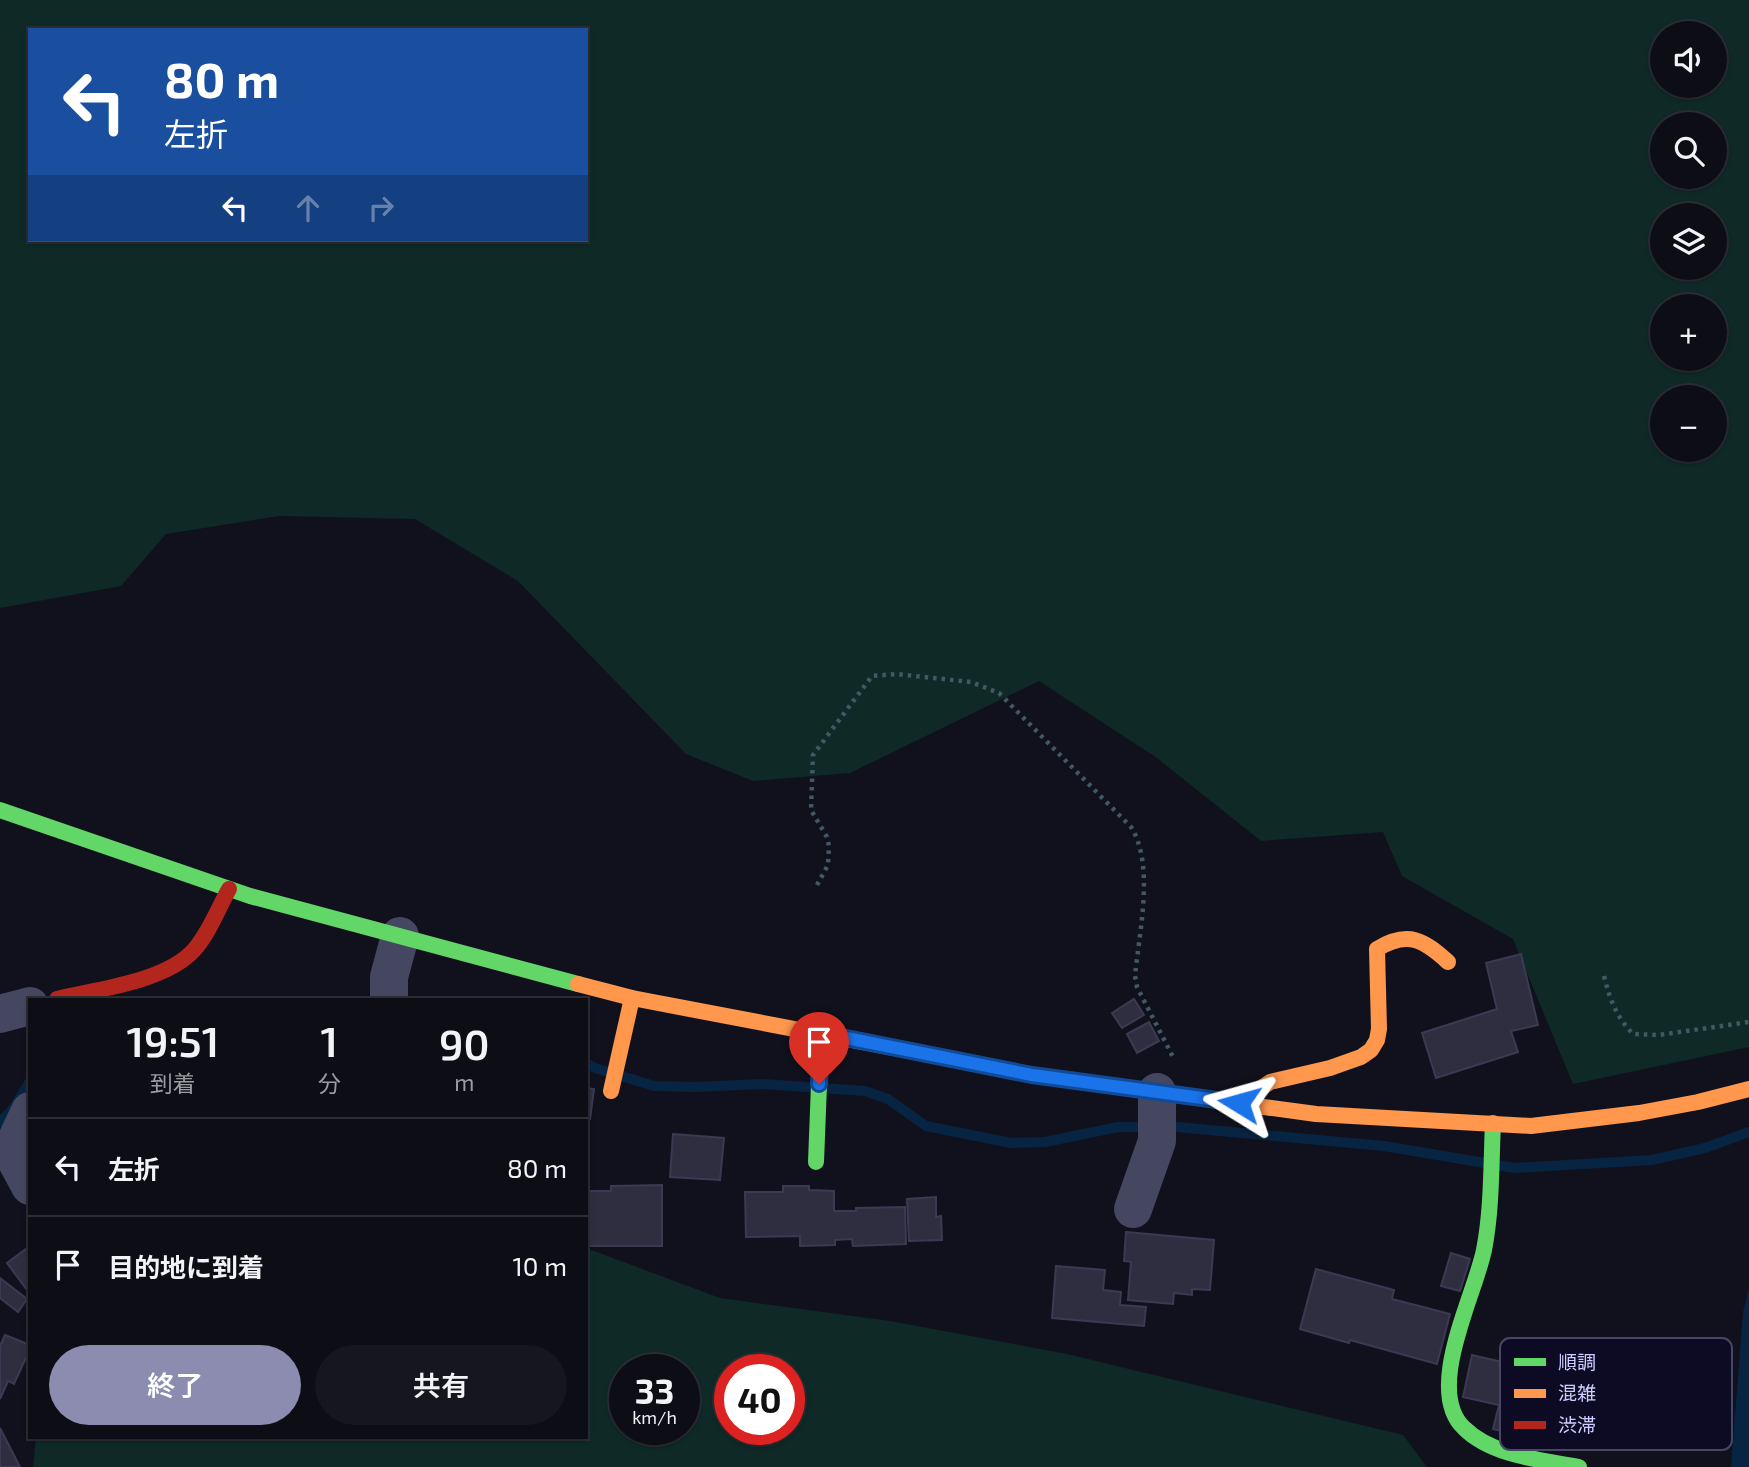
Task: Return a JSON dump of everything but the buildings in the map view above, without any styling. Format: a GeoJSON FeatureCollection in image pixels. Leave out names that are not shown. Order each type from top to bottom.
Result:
{"type":"FeatureCollection","features":[{"type":"Feature","properties":{"kind":"street"},"geometry":{"type":"LineString","coordinates":[[0,810],[229,889],[632,998],[1032,1075],[1317,1114],[1531,1126],[1576,1122],[1698,1102],[1749,1089]]}},
{"type":"Feature","properties":{"kind":"street"},"geometry":{"type":"LineString","coordinates":[[61,998],[145,977],[182,961],[193,951],[229,889]]}},
{"type":"Feature","properties":{"kind":"street"},"geometry":{"type":"LineString","coordinates":[[388,998],[389,976],[400,936]]}},
{"type":"Feature","properties":{"kind":"street"},"geometry":{"type":"LineString","coordinates":[[1239,1103],[1269,1082],[1365,1057],[1377,1044],[1380,1024],[1374,964],[1377,949],[1390,940],[1405,937],[1429,944],[1448,962]]}},
{"type":"Feature","properties":{"kind":"street"},"geometry":{"type":"LineString","coordinates":[[611,1091],[632,998]]}},
{"type":"Feature","properties":{"kind":"street"},"geometry":{"type":"LineString","coordinates":[[0,1014],[28,1007]]}},
{"type":"Feature","properties":{"kind":"street"},"geometry":{"type":"LineString","coordinates":[[816,1161],[821,1033]]}},
{"type":"Feature","properties":{"kind":"street"},"geometry":{"type":"LineString","coordinates":[[1133,1209],[1157,1141],[1169,1093]]}},
{"type":"Feature","properties":{"kind":"street"},"geometry":{"type":"LineString","coordinates":[[16,1120],[14,1155],[28,1182]]}},
{"type":"Feature","properties":{"kind":"street"},"geometry":{"type":"LineString","coordinates":[[1493,1123],[1489,1214],[1483,1253],[1452,1357],[1450,1375],[1455,1417],[1478,1440],[1500,1448]]}},
{"type":"Feature","properties":{"kind":"street"},"geometry":{"type":"LineString","coordinates":[[1506,1450],[1576,1467]]}},
{"type":"Feature","properties":{"kind":"path"},"geometry":{"type":"LineString","coordinates":[[817,885],[828,865],[829,846],[827,837],[811,810],[813,755],[873,676],[896,674],[971,682],[999,693],[1131,827],[1139,839],[1143,855],[1142,905],[1135,976],[1137,987],[1179,1069],[1169,1093]]}},
{"type":"Feature","properties":{"kind":"path"},"geometry":{"type":"LineString","coordinates":[[1604,976],[1610,1003],[1633,1034],[1659,1035],[1749,1022]]}},
{"type":"Feature","properties":{"kind":"green space"},"geometry":{"type":"Polygon","coordinates":[[[0,0],[1749,0],[1749,1047],[1573,1084],[1513,939],[1402,876],[1383,832],[1261,841],[1157,758],[1039,681],[850,773],[753,781],[686,754],[518,581],[415,519],[279,516],[166,534],[121,586],[0,608],[0,0]]]}},
{"type":"Feature","properties":{"kind":"green space"},"geometry":{"type":"Polygon","coordinates":[[[588,1249],[720,1298],[890,1321],[1067,1354],[1403,1435],[1427,1467],[33,1467],[36,1439],[588,1439],[588,1249]]]}},
{"type":"Feature","properties":{"kind":"water"},"geometry":{"type":"Polygon","coordinates":[[[1749,1287],[1749,1467],[1731,1467],[1743,1313],[1749,1287]]]}},
{"type":"Feature","properties":{"kind":"waterway"},"geometry":{"type":"LineString","coordinates":[[588,1064],[654,1086],[762,1084],[865,1091],[888,1099],[926,1126],[1011,1143],[1045,1142],[1118,1127],[1177,1127],[1384,1146],[1515,1168],[1652,1160],[1705,1148],[1749,1132]]}},
{"type":"Feature","properties":{"kind":"waterway"},"geometry":{"type":"LineString","coordinates":[[0,1122],[13,1109],[28,1084]]}},
{"type":"Feature","properties":{"kind":"traffic: fast"},"geometry":{"type":"LineString","coordinates":[[0,810],[250,896],[578,984]]}},
{"type":"Feature","properties":{"kind":"traffic: fast"},"geometry":{"type":"LineString","coordinates":[[816,1162],[821,1033]]}},
{"type":"Feature","properties":{"kind":"traffic: fast"},"geometry":{"type":"LineString","coordinates":[[1493,1123],[1487,1234],[1456,1342],[1450,1367],[1449,1390],[1453,1411],[1464,1428],[1500,1450]]}},
{"type":"Feature","properties":{"kind":"traffic: fast"},"geometry":{"type":"LineString","coordinates":[[1501,1450],[1579,1467]]}},
{"type":"Feature","properties":{"kind":"traffic: slow"},"geometry":{"type":"LineString","coordinates":[[1239,1103],[1270,1082],[1330,1068],[1361,1057],[1371,1050],[1379,1029],[1377,949],[1398,940],[1415,940],[1431,948],[1448,962]]}},
{"type":"Feature","properties":{"kind":"traffic: slow"},"geometry":{"type":"LineString","coordinates":[[578,984],[632,998],[899,1049]]}},
{"type":"Feature","properties":{"kind":"traffic: slow"},"geometry":{"type":"LineString","coordinates":[[611,1091],[632,998]]}},
{"type":"Feature","properties":{"kind":"traffic: slow"},"geometry":{"type":"LineString","coordinates":[[1242,1104],[1316,1114],[1531,1126],[1639,1113],[1749,1089]]}},
{"type":"Feature","properties":{"kind":"traffic: jam"},"geometry":{"type":"LineString","coordinates":[[62,998],[130,983],[166,970],[181,961],[194,950],[204,936],[229,889]]}},
{"type":"Feature","properties":{"kind":"traffic: jam"},"geometry":{"type":"LineString","coordinates":[[899,1049],[1032,1075],[1242,1104]]}},
{"type":"Feature","properties":{"kind":"route"},"geometry":{"type":"LineString","coordinates":[[819,1084],[821,1033],[1032,1075],[1239,1103]]}}]}
